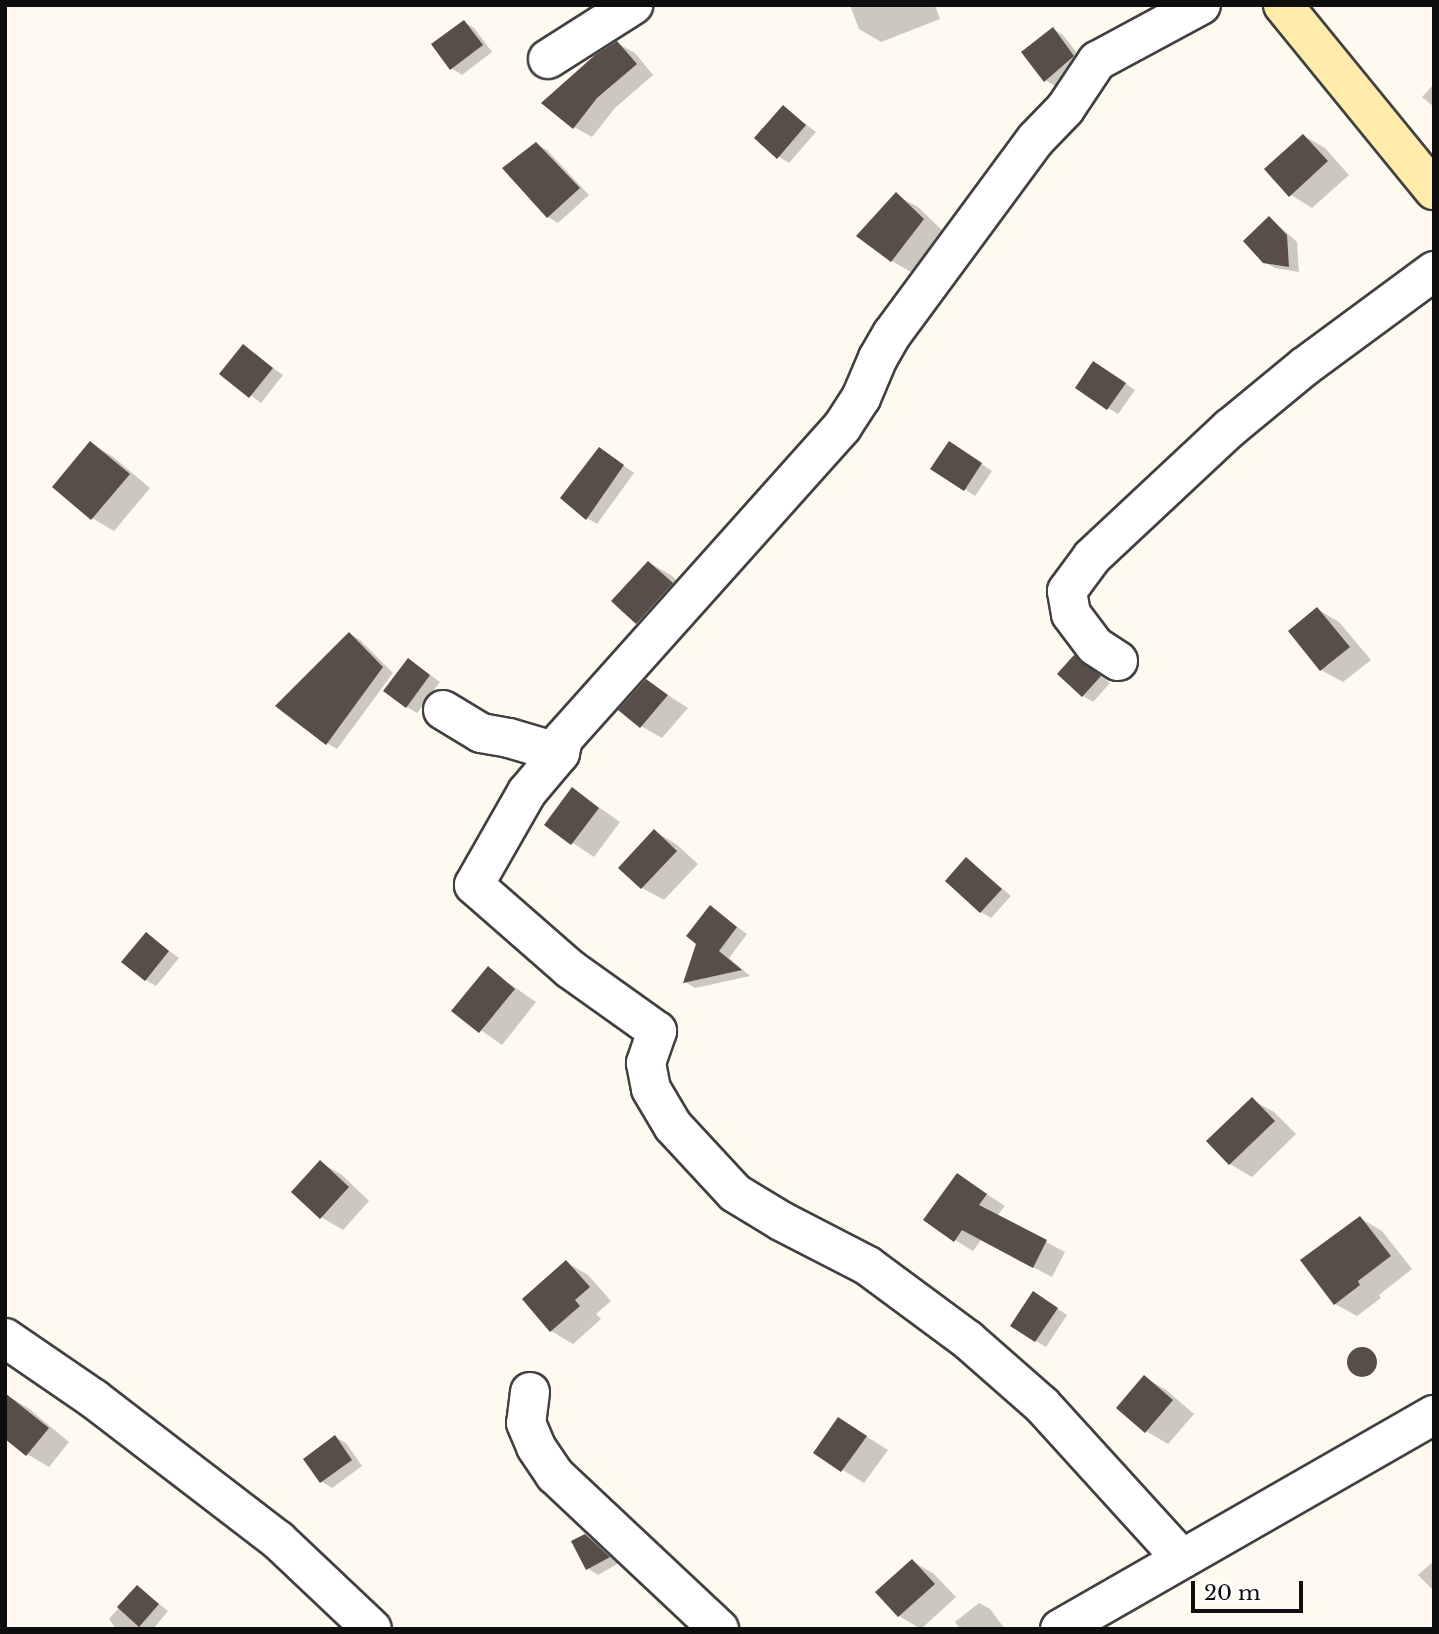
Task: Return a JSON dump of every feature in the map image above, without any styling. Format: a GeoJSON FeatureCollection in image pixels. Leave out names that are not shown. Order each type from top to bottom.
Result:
{"type":"FeatureCollection","features":[{"type":"Feature","properties":{"kind":"street"},"geometry":{"type":"LineString","coordinates":[[548,59],[633,5]]}},
{"type":"Feature","properties":{"kind":"street"},"geometry":{"type":"LineString","coordinates":[[1182,1559],[1042,1405],[968,1340],[868,1266],[781,1222],[735,1193],[673,1126],[651,1089],[646,1063],[657,1031],[570,969],[474,885],[527,792],[559,753],[563,739],[842,427],[861,398],[878,358],[892,334],[1036,139],[1065,109],[1097,61],[1200,5]]}},
{"type":"Feature","properties":{"kind":"street"},"geometry":{"type":"LineString","coordinates":[[1283,5],[1434,190]]}},
{"type":"Feature","properties":{"kind":"street"},"geometry":{"type":"LineString","coordinates":[[1118,661],[1095,646],[1071,614],[1067,591],[1092,557],[1230,428],[1304,366],[1434,271]]}},
{"type":"Feature","properties":{"kind":"street"},"geometry":{"type":"LineString","coordinates":[[443,710],[481,733],[559,753]]}},
{"type":"Feature","properties":{"kind":"street"},"geometry":{"type":"LineString","coordinates":[[5,1338],[94,1399],[278,1540],[372,1629]]}},
{"type":"Feature","properties":{"kind":"street"},"geometry":{"type":"LineString","coordinates":[[530,1392],[526,1423],[536,1447],[555,1475],[719,1629]]}},
{"type":"Feature","properties":{"kind":"street"},"geometry":{"type":"LineString","coordinates":[[1060,1629],[1434,1415]]}},
{"type":"Feature","properties":{"kind":"building"},"geometry":{"type":"Polygon","coordinates":[[[464,20],[483,45],[450,70],[431,44],[464,20]]]}},
{"type":"Feature","properties":{"kind":"building"},"geometry":{"type":"Polygon","coordinates":[[[1053,27],[1074,56],[1044,82],[1021,52],[1053,27]]]}},
{"type":"Feature","properties":{"kind":"building"},"geometry":{"type":"Polygon","coordinates":[[[617,41],[637,64],[597,98],[573,129],[541,103],[595,55],[617,41]]]}},
{"type":"Feature","properties":{"kind":"building"},"geometry":{"type":"Polygon","coordinates":[[[783,105],[806,125],[777,159],[754,138],[783,105]]]}},
{"type":"Feature","properties":{"kind":"building"},"geometry":{"type":"Polygon","coordinates":[[[1303,134],[1328,161],[1289,197],[1264,169],[1303,134]]]}},
{"type":"Feature","properties":{"kind":"building"},"geometry":{"type":"Polygon","coordinates":[[[536,142],[580,188],[547,218],[502,168],[536,142]]]}},
{"type":"Feature","properties":{"kind":"building"},"geometry":{"type":"Polygon","coordinates":[[[896,192],[924,219],[891,262],[856,236],[896,192]]]}},
{"type":"Feature","properties":{"kind":"building"},"geometry":{"type":"Polygon","coordinates":[[[1269,216],[1287,235],[1289,267],[1263,263],[1243,241],[1269,216]]]}},
{"type":"Feature","properties":{"kind":"building"},"geometry":{"type":"Polygon","coordinates":[[[243,344],[273,368],[249,398],[219,374],[243,344]]]}},
{"type":"Feature","properties":{"kind":"building"},"geometry":{"type":"Polygon","coordinates":[[[1093,361],[1126,383],[1107,410],[1075,388],[1093,361]]]}},
{"type":"Feature","properties":{"kind":"building"},"geometry":{"type":"Polygon","coordinates":[[[90,441],[130,474],[91,520],[52,487],[90,441]]]}},
{"type":"Feature","properties":{"kind":"building"},"geometry":{"type":"Polygon","coordinates":[[[949,441],[982,463],[964,491],[930,469],[949,441]]]}},
{"type":"Feature","properties":{"kind":"building"},"geometry":{"type":"Polygon","coordinates":[[[599,447],[624,465],[586,520],[560,498],[599,447]]]}},
{"type":"Feature","properties":{"kind":"building"},"geometry":{"type":"Polygon","coordinates":[[[648,561],[673,583],[636,624],[611,601],[648,561]]]}},
{"type":"Feature","properties":{"kind":"building"},"geometry":{"type":"Polygon","coordinates":[[[1317,607],[1350,647],[1320,671],[1288,631],[1317,607]]]}},
{"type":"Feature","properties":{"kind":"building"},"geometry":{"type":"Polygon","coordinates":[[[349,632],[383,667],[326,745],[275,706],[349,632]]]}},
{"type":"Feature","properties":{"kind":"building"},"geometry":{"type":"Polygon","coordinates":[[[1074,655],[1101,676],[1082,697],[1057,674],[1074,655]]]}},
{"type":"Feature","properties":{"kind":"building"},"geometry":{"type":"Polygon","coordinates":[[[408,658],[430,675],[406,708],[383,691],[408,658]]]}},
{"type":"Feature","properties":{"kind":"building"},"geometry":{"type":"Polygon","coordinates":[[[646,679],[668,695],[640,728],[618,710],[646,679]]]}},
{"type":"Feature","properties":{"kind":"building"},"geometry":{"type":"Polygon","coordinates":[[[572,787],[599,808],[571,845],[544,825],[572,787]]]}},
{"type":"Feature","properties":{"kind":"building"},"geometry":{"type":"Polygon","coordinates":[[[654,829],[677,851],[641,889],[618,868],[654,829]]]}},
{"type":"Feature","properties":{"kind":"building"},"geometry":{"type":"Polygon","coordinates":[[[966,857],[1002,889],[980,913],[945,881],[966,857]]]}},
{"type":"Feature","properties":{"kind":"building"},"geometry":{"type":"Polygon","coordinates":[[[710,905],[737,927],[719,951],[742,970],[683,983],[696,944],[686,936],[710,905]]]}},
{"type":"Feature","properties":{"kind":"building"},"geometry":{"type":"Polygon","coordinates":[[[146,932],[169,951],[145,981],[121,962],[146,932]]]}},
{"type":"Feature","properties":{"kind":"building"},"geometry":{"type":"Polygon","coordinates":[[[488,966],[515,989],[479,1033],[451,1011],[488,966]]]}},
{"type":"Feature","properties":{"kind":"building"},"geometry":{"type":"Polygon","coordinates":[[[1252,1097],[1275,1121],[1229,1165],[1206,1141],[1252,1097]]]}},
{"type":"Feature","properties":{"kind":"building"},"geometry":{"type":"Polygon","coordinates":[[[320,1160],[349,1187],[320,1219],[291,1192],[320,1160]]]}},
{"type":"Feature","properties":{"kind":"building"},"geometry":{"type":"Polygon","coordinates":[[[957,1173],[987,1194],[979,1205],[1047,1240],[1033,1268],[962,1230],[954,1242],[923,1220],[957,1173]]]}},
{"type":"Feature","properties":{"kind":"building"},"geometry":{"type":"Polygon","coordinates":[[[1360,1216],[1391,1256],[1358,1281],[1360,1285],[1334,1305],[1300,1260],[1360,1216]]]}},
{"type":"Feature","properties":{"kind":"building"},"geometry":{"type":"Polygon","coordinates":[[[566,1260],[590,1287],[575,1300],[580,1306],[550,1332],[522,1299],[566,1260]]]}},
{"type":"Feature","properties":{"kind":"building"},"geometry":{"type":"Polygon","coordinates":[[[1033,1291],[1058,1308],[1035,1342],[1010,1326],[1033,1291]]]}},
{"type":"Feature","properties":{"kind":"building"},"geometry":{"type":"Polygon","coordinates":[[[1362,1347],[1373,1351],[1377,1362],[1373,1373],[1362,1377],[1351,1373],[1347,1362],[1351,1351],[1362,1347]]]}},
{"type":"Feature","properties":{"kind":"building"},"geometry":{"type":"Polygon","coordinates":[[[1144,1375],[1173,1400],[1145,1433],[1116,1408],[1144,1375]]]}},
{"type":"Feature","properties":{"kind":"building"},"geometry":{"type":"Polygon","coordinates":[[[5,1393],[49,1428],[26,1456],[5,1439],[5,1393]]]}},
{"type":"Feature","properties":{"kind":"building"},"geometry":{"type":"Polygon","coordinates":[[[838,1417],[867,1436],[841,1472],[813,1453],[838,1417]]]}},
{"type":"Feature","properties":{"kind":"building"},"geometry":{"type":"Polygon","coordinates":[[[335,1435],[352,1460],[320,1483],[303,1459],[335,1435]]]}},
{"type":"Feature","properties":{"kind":"building"},"geometry":{"type":"Polygon","coordinates":[[[585,1534],[610,1557],[586,1570],[571,1541],[585,1534]]]}},
{"type":"Feature","properties":{"kind":"building"},"geometry":{"type":"Polygon","coordinates":[[[912,1559],[935,1584],[898,1617],[875,1592],[912,1559]]]}},
{"type":"Feature","properties":{"kind":"building"},"geometry":{"type":"Polygon","coordinates":[[[137,1585],[159,1604],[139,1627],[117,1607],[137,1585]]]}}]}
